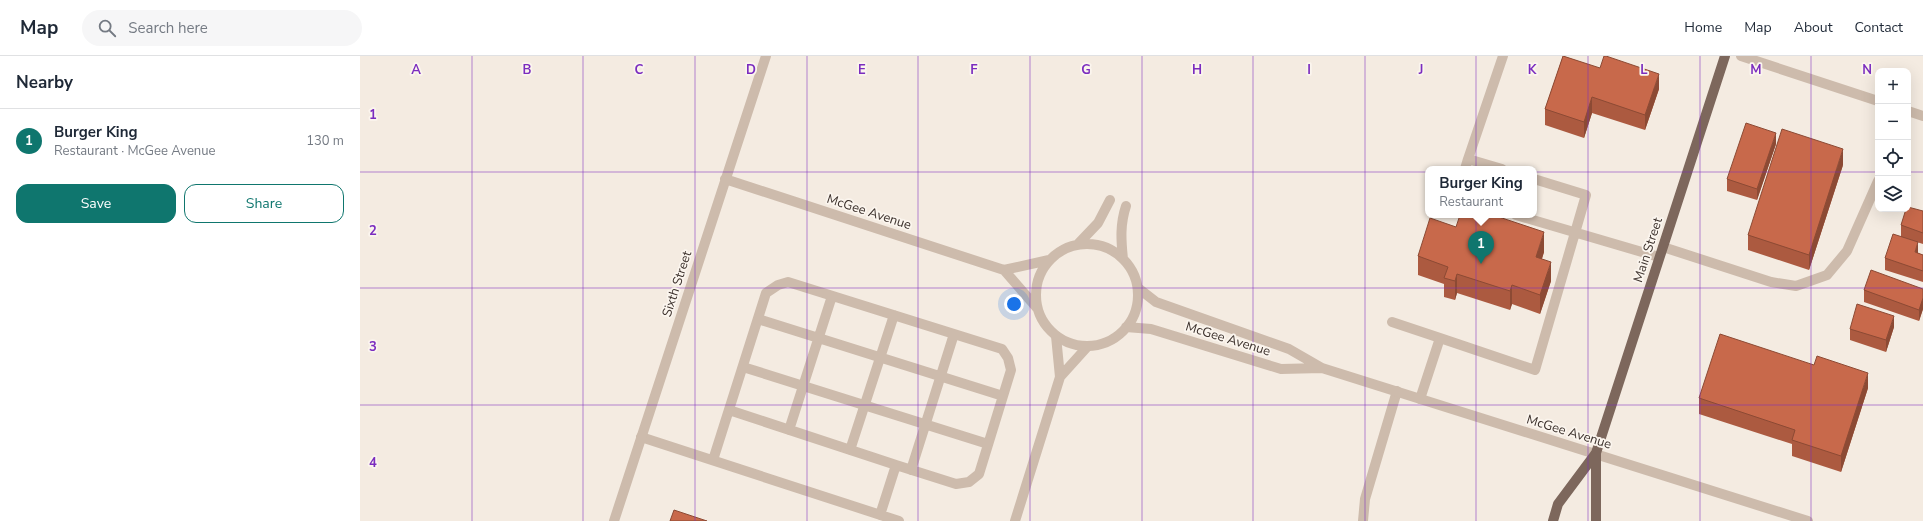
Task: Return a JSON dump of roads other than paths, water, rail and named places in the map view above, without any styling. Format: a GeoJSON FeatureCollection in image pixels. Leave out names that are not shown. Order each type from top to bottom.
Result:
{"type":"FeatureCollection","features":[{"type":"Feature","properties":{"kind":"main road","name":"Main Street"},"geometry":{"type":"LineString","coordinates":[[1596,521],[1596,453],[1725,56]]}},
{"type":"Feature","properties":{"kind":"main road","name":"Main Street"},"geometry":{"type":"LineString","coordinates":[[1553,521],[1558,504],[1596,453]]}},
{"type":"Feature","properties":{"kind":"street","name":"Sixth Street"},"geometry":{"type":"LineString","coordinates":[[614,521],[766,56]]}},
{"type":"Feature","properties":{"kind":"street"},"geometry":{"type":"LineString","coordinates":[[1466,166],[1503,56]]}},
{"type":"Feature","properties":{"kind":"street"},"geometry":{"type":"LineString","coordinates":[[1741,56],[1875,100]]}},
{"type":"Feature","properties":{"kind":"street"},"geometry":{"type":"LineString","coordinates":[[1911,112],[1923,116]]}},
{"type":"Feature","properties":{"kind":"street"},"geometry":{"type":"LineString","coordinates":[[1468,159],[1492,166]]}},
{"type":"Feature","properties":{"kind":"street","name":"McGee Avenue"},"geometry":{"type":"LineString","coordinates":[[725,179],[1004,270]]}},
{"type":"Feature","properties":{"kind":"street"},"geometry":{"type":"LineString","coordinates":[[1392,322],[1535,370],[1586,195],[1537,180]]}},
{"type":"Feature","properties":{"kind":"street"},"geometry":{"type":"LineString","coordinates":[[1663,247],[1771,282],[1796,286],[1827,275],[1847,251],[1875,189]]}},
{"type":"Feature","properties":{"kind":"street"},"geometry":{"type":"LineString","coordinates":[[1078,244],[1098,223],[1110,200]]}},
{"type":"Feature","properties":{"kind":"street"},"geometry":{"type":"LineString","coordinates":[[1123,259],[1121,233],[1122,217],[1126,206]]}},
{"type":"Feature","properties":{"kind":"street"},"geometry":{"type":"LineString","coordinates":[[1526,218],[1659,257]]}},
{"type":"Feature","properties":{"kind":"street"},"geometry":{"type":"LineString","coordinates":[[1037,308],[1036,291],[1040,274],[1049,260],[1062,250],[1078,244],[1094,244],[1110,249],[1123,259],[1133,272],[1138,288],[1135,309],[1126,328],[1115,337],[1102,343],[1088,346],[1071,344],[1056,336],[1044,324],[1037,308],[1004,270],[1049,260]]}},
{"type":"Feature","properties":{"kind":"street"},"geometry":{"type":"LineString","coordinates":[[713,460],[766,293],[778,285],[788,282],[1002,349],[1008,358],[1011,370],[979,474],[969,482],[956,484],[729,410]]}},
{"type":"Feature","properties":{"kind":"street","name":"McGee Avenue"},"geometry":{"type":"LineString","coordinates":[[1138,288],[1156,302],[1289,349],[1322,368],[1596,453],[1808,521]]}},
{"type":"Feature","properties":{"kind":"street"},"geometry":{"type":"LineString","coordinates":[[789,430],[832,296]]}},
{"type":"Feature","properties":{"kind":"street"},"geometry":{"type":"LineString","coordinates":[[850,450],[894,315]]}},
{"type":"Feature","properties":{"kind":"street"},"geometry":{"type":"LineString","coordinates":[[758,319],[1003,396]]}},
{"type":"Feature","properties":{"kind":"street","name":"McGee Avenue"},"geometry":{"type":"LineString","coordinates":[[1126,328],[1151,330],[1281,369],[1322,368]]}},
{"type":"Feature","properties":{"kind":"street"},"geometry":{"type":"LineString","coordinates":[[911,470],[954,334]]}},
{"type":"Feature","properties":{"kind":"street"},"geometry":{"type":"LineString","coordinates":[[1015,521],[1060,377],[1056,336]]}},
{"type":"Feature","properties":{"kind":"street"},"geometry":{"type":"LineString","coordinates":[[1420,399],[1440,338]]}},
{"type":"Feature","properties":{"kind":"street"},"geometry":{"type":"LineString","coordinates":[[1060,377],[1088,346]]}},
{"type":"Feature","properties":{"kind":"street"},"geometry":{"type":"LineString","coordinates":[[743,368],[988,444]]}},
{"type":"Feature","properties":{"kind":"street"},"geometry":{"type":"LineString","coordinates":[[1362,521],[1365,499],[1397,391]]}},
{"type":"Feature","properties":{"kind":"street"},"geometry":{"type":"LineString","coordinates":[[641,437],[899,521]]}},
{"type":"Feature","properties":{"kind":"street"},"geometry":{"type":"LineString","coordinates":[[880,515],[896,465]]}},
{"type":"Feature","properties":{"kind":"place","name":"Burger King"},"geometry":{"type":"Point","coordinates":[1481,264]}}]}
